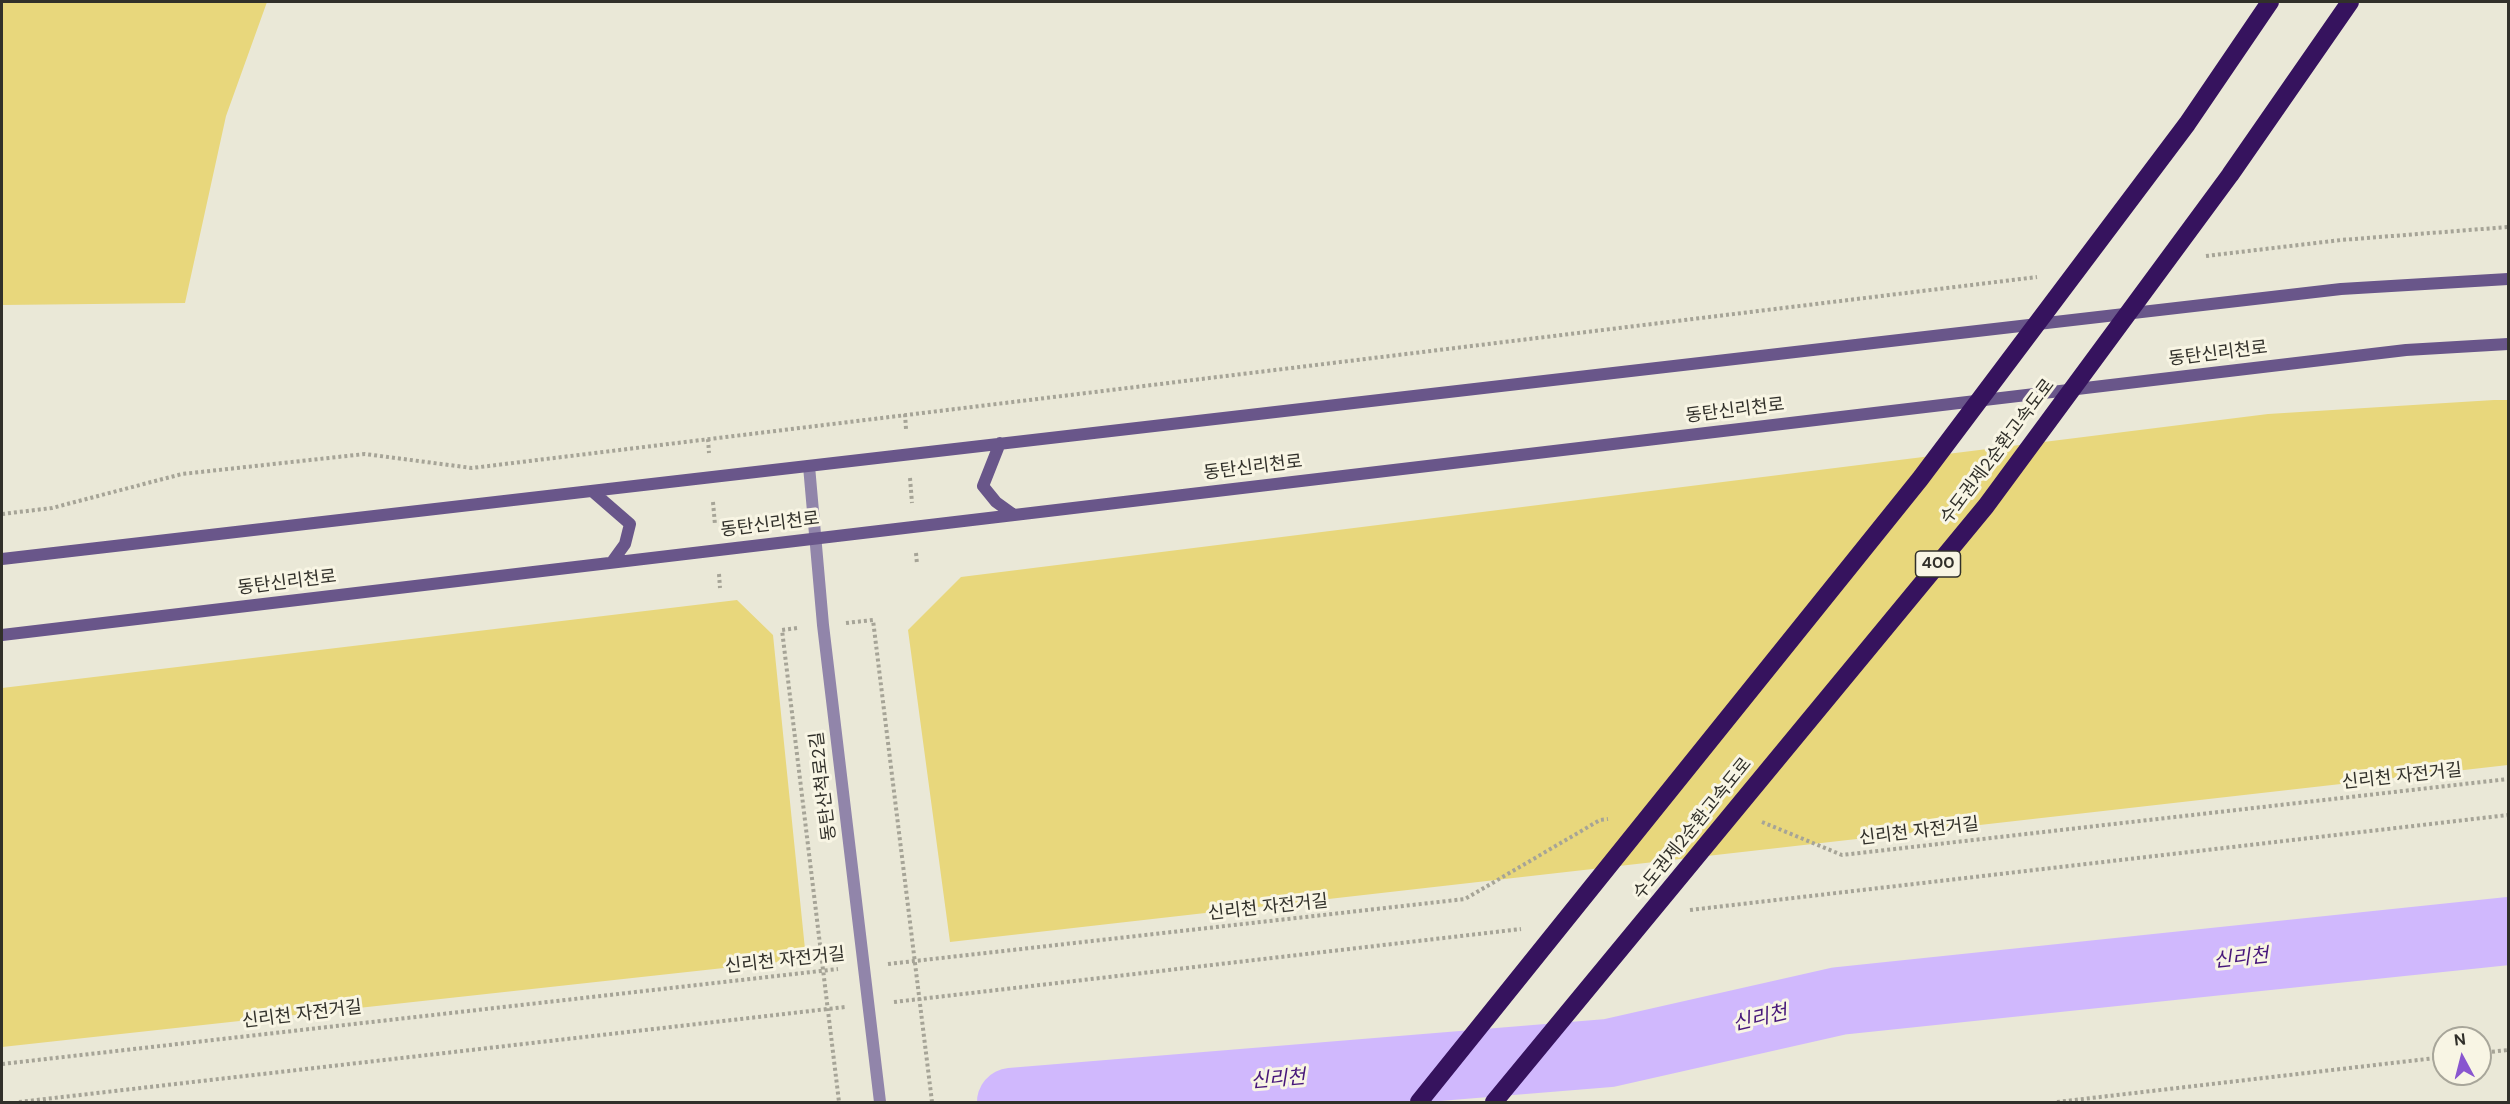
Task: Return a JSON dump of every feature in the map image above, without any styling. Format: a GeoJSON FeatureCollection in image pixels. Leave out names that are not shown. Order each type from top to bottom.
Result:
{"type":"FeatureCollection","features":[{"type":"Feature","properties":{"kind":"highway"},"geometry":{"type":"LineString","coordinates":[[1419,1102],[1920,479],[2187,124],[2270,2]]}},
{"type":"Feature","properties":{"kind":"highway","name":"수도권제2순환고속도로"},"geometry":{"type":"LineString","coordinates":[[1494,1102],[1986,506],[2230,175],[2350,2]]}},
{"type":"Feature","properties":{"kind":"main road"},"geometry":{"type":"LineString","coordinates":[[2,559],[2341,289],[2508,279]]}},
{"type":"Feature","properties":{"kind":"main road","name":"동탄신리천로"},"geometry":{"type":"LineString","coordinates":[[2,635],[2406,350],[2508,344]]}},
{"type":"Feature","properties":{"kind":"main road"},"geometry":{"type":"LineString","coordinates":[[1000,443],[983,486],[996,502],[1014,515]]}},
{"type":"Feature","properties":{"kind":"main road"},"geometry":{"type":"LineString","coordinates":[[592,491],[630,524],[625,544],[612,562]]}},
{"type":"Feature","properties":{"kind":"street","name":"동탄산척로2길"},"geometry":{"type":"LineString","coordinates":[[809,465],[823,625],[880,1102]]}},
{"type":"Feature","properties":{"kind":"path"},"geometry":{"type":"LineString","coordinates":[[2198,257],[2341,240],[2508,226]]}},
{"type":"Feature","properties":{"kind":"path"},"geometry":{"type":"LineString","coordinates":[[2,514],[52,508],[182,474],[365,454],[472,468],[2044,276]]}},
{"type":"Feature","properties":{"kind":"path"},"geometry":{"type":"LineString","coordinates":[[905,414],[917,564]]}},
{"type":"Feature","properties":{"kind":"path"},"geometry":{"type":"LineString","coordinates":[[708,439],[720,588]]}},
{"type":"Feature","properties":{"kind":"path"},"geometry":{"type":"LineString","coordinates":[[873,620],[932,1102]]}},
{"type":"Feature","properties":{"kind":"path"},"geometry":{"type":"LineString","coordinates":[[782,630],[839,1102]]}},
{"type":"Feature","properties":{"kind":"path","name":"신리천 자전거길"},"geometry":{"type":"LineString","coordinates":[[1760,821],[1842,855],[2508,779]]}},
{"type":"Feature","properties":{"kind":"path"},"geometry":{"type":"LineString","coordinates":[[1687,910],[2508,815]]}},
{"type":"Feature","properties":{"kind":"path","name":"신리천 자전거길"},"geometry":{"type":"LineString","coordinates":[[883,964],[1465,899],[1600,820],[1612,819]]}},
{"type":"Feature","properties":{"kind":"path"},"geometry":{"type":"LineString","coordinates":[[889,1002],[1532,928]]}},
{"type":"Feature","properties":{"kind":"path","name":"신리천 자전거길"},"geometry":{"type":"LineString","coordinates":[[2,1064],[848,968]]}},
{"type":"Feature","properties":{"kind":"path"},"geometry":{"type":"LineString","coordinates":[[20,1102],[853,1006]]}},
{"type":"Feature","properties":{"kind":"path"},"geometry":{"type":"LineString","coordinates":[[2492,1052],[2508,1050]]}},
{"type":"Feature","properties":{"kind":"path"},"geometry":{"type":"LineString","coordinates":[[2056,1102],[2432,1058]]}},
{"type":"Feature","properties":{"kind":"shaded area"},"geometry":{"type":"Polygon","coordinates":[[[2,2],[267,2],[226,116],[185,303],[2,305],[2,2]]]}},
{"type":"Feature","properties":{"kind":"shaded area"},"geometry":{"type":"Polygon","coordinates":[[[2508,400],[2508,765],[950,942],[908,630],[961,577],[2268,414],[2508,400]]]}},
{"type":"Feature","properties":{"kind":"shaded area"},"geometry":{"type":"Polygon","coordinates":[[[737,600],[773,635],[806,959],[2,1047],[2,688],[737,600]]]}},
{"type":"Feature","properties":{"kind":"waterway","name":"신리천"},"geometry":{"type":"LineString","coordinates":[[1011,1102],[1609,1053],[1839,1001],[2508,931]]}}]}
